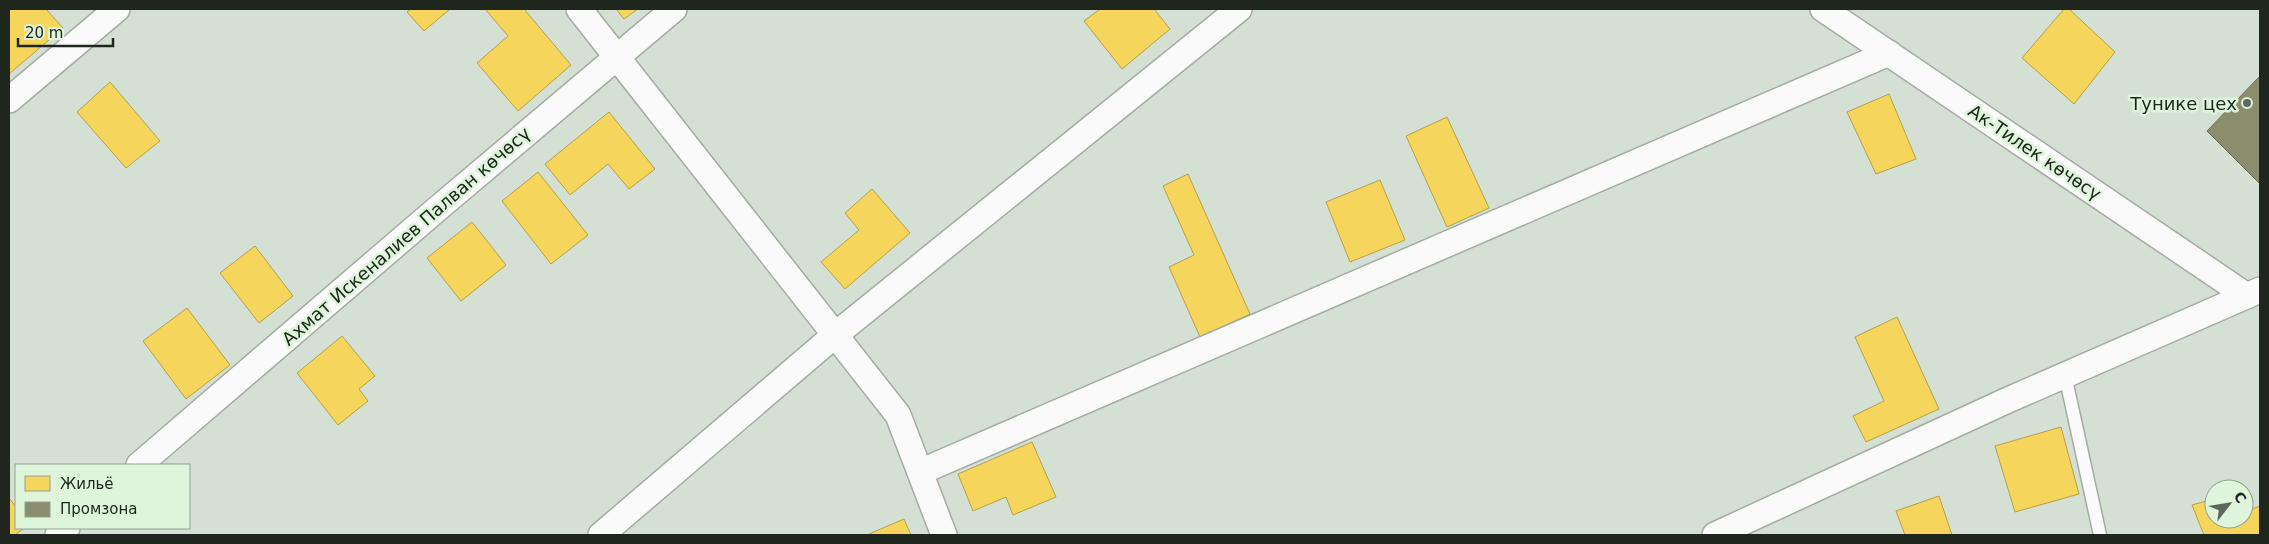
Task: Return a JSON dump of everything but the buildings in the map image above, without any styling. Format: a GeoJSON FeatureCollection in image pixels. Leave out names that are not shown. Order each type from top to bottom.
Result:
{"type":"FeatureCollection","features":[{"type":"Feature","properties":{"kind":"street"},"geometry":{"type":"LineString","coordinates":[[9,100],[117,9]]}},
{"type":"Feature","properties":{"kind":"street"},"geometry":{"type":"LineString","coordinates":[[579,9],[898,415],[944,535]]}},
{"type":"Feature","properties":{"kind":"street","name":"Ахмат Искеналиев Палван көчөсү"},"geometry":{"type":"LineString","coordinates":[[140,464],[616,56],[674,9]]}},
{"type":"Feature","properties":{"kind":"street"},"geometry":{"type":"LineString","coordinates":[[602,535],[834,335],[1239,9]]}},
{"type":"Feature","properties":{"kind":"street","name":"Ак-Тилек көчөсү"},"geometry":{"type":"LineString","coordinates":[[1823,9],[2254,293]]}},
{"type":"Feature","properties":{"kind":"street"},"geometry":{"type":"LineString","coordinates":[[920,472],[1889,53]]}},
{"type":"Feature","properties":{"kind":"street"},"geometry":{"type":"LineString","coordinates":[[1715,535],[2065,375],[2254,293]]}},
{"type":"Feature","properties":{"kind":"lane"},"geometry":{"type":"LineString","coordinates":[[2065,375],[2100,535]]}},
{"type":"Feature","properties":{"kind":"place","name":"Тунике цех"},"geometry":{"type":"Point","coordinates":[2247,103]}}]}
